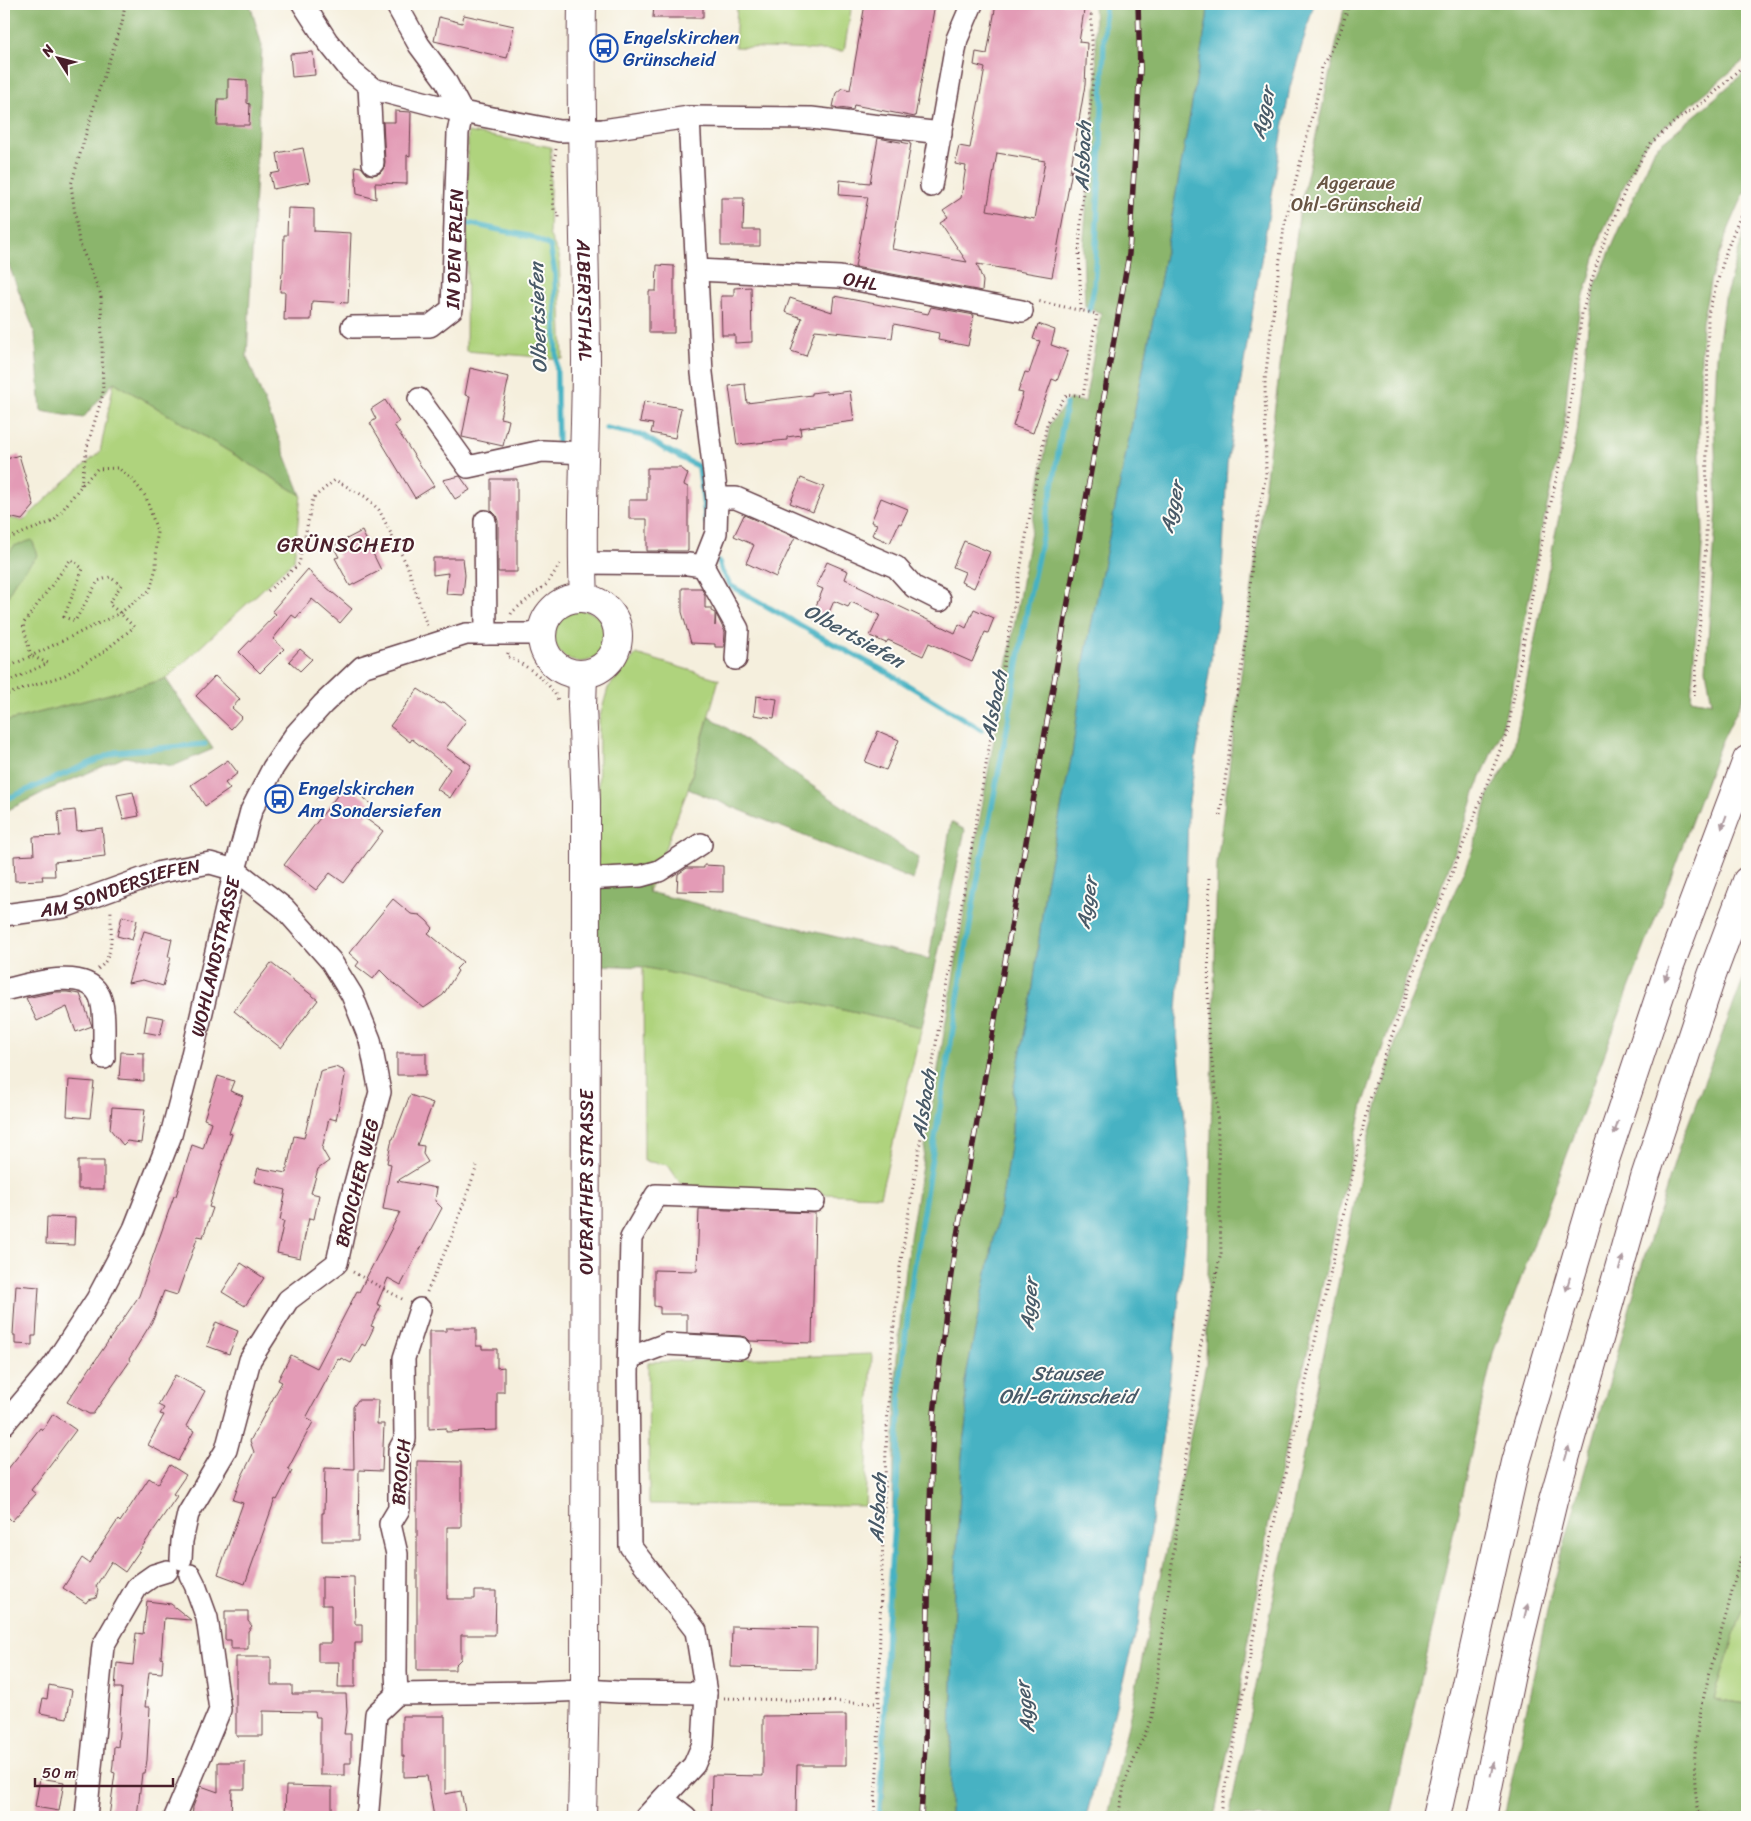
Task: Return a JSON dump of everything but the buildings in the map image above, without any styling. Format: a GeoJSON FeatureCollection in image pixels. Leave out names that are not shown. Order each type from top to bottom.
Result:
{"type":"FeatureCollection","features":[{"type":"Feature","properties":{"kind":"main road","name":"ALBERTSTHAL"},"geometry":{"type":"LineString","coordinates":[[582,4],[585,333],[585,453],[582,563],[584,598]]}},
{"type":"Feature","properties":{"kind":"main road"},"geometry":{"type":"LineString","coordinates":[[584,598],[594,600],[604,606],[612,615],[617,625],[618,636],[612,658],[604,666],[583,674],[572,673],[553,663],[543,644],[542,634],[546,619],[555,607],[568,600],[584,598]]}},
{"type":"Feature","properties":{"kind":"main road","name":"OVERATHER STRASSE"},"geometry":{"type":"LineString","coordinates":[[582,1817],[585,1690],[586,879],[583,674]]}},
{"type":"Feature","properties":{"kind":"main road"},"geometry":{"type":"LineString","coordinates":[[1436,1817],[1516,1462],[1604,1163],[1670,965],[1747,760]]}},
{"type":"Feature","properties":{"kind":"main road"},"geometry":{"type":"LineString","coordinates":[[1482,1817],[1510,1674],[1561,1472],[1645,1177],[1712,976],[1747,881]]}},
{"type":"Feature","properties":{"kind":"street"},"geometry":{"type":"LineString","coordinates":[[302,4],[327,41],[351,71],[373,89],[462,112],[559,131],[603,130],[689,117],[811,118],[941,134]]}},
{"type":"Feature","properties":{"kind":"street"},"geometry":{"type":"LineString","coordinates":[[396,4],[420,45],[445,80],[462,112]]}},
{"type":"Feature","properties":{"kind":"street"},"geometry":{"type":"LineString","coordinates":[[931,186],[957,38],[972,4]]}},
{"type":"Feature","properties":{"kind":"street"},"geometry":{"type":"LineString","coordinates":[[370,86],[373,163]]}},
{"type":"Feature","properties":{"kind":"street","name":"IN DEN ERLEN"},"geometry":{"type":"LineString","coordinates":[[352,328],[430,326],[452,309],[458,133],[462,112]]}},
{"type":"Feature","properties":{"kind":"street"},"geometry":{"type":"LineString","coordinates":[[689,117],[702,373],[717,498],[716,533],[704,566],[738,629],[736,659]]}},
{"type":"Feature","properties":{"kind":"street","name":"OHL"},"geometry":{"type":"LineString","coordinates":[[697,270],[840,276],[1022,311]]}},
{"type":"Feature","properties":{"kind":"street"},"geometry":{"type":"LineString","coordinates":[[419,399],[468,467],[542,451],[585,453]]}},
{"type":"Feature","properties":{"kind":"street"},"geometry":{"type":"LineString","coordinates":[[717,498],[736,498],[896,567],[914,587],[940,600]]}},
{"type":"Feature","properties":{"kind":"street"},"geometry":{"type":"LineString","coordinates":[[485,521],[486,634]]}},
{"type":"Feature","properties":{"kind":"street"},"geometry":{"type":"LineString","coordinates":[[582,563],[688,564],[704,566]]}},
{"type":"Feature","properties":{"kind":"street","name":"WOHLANDSTRASSE"},"geometry":{"type":"LineString","coordinates":[[4,1424],[53,1366],[98,1299],[134,1229],[173,1126],[191,1059],[234,870],[251,811],[273,768],[295,735],[323,704],[362,667],[466,634],[542,634]]}},
{"type":"Feature","properties":{"kind":"street"},"geometry":{"type":"LineString","coordinates":[[586,879],[650,874],[659,871],[701,844]]}},
{"type":"Feature","properties":{"kind":"street","name":"AM SONDERSIEFEN"},"geometry":{"type":"LineString","coordinates":[[4,915],[64,907],[161,872],[210,863],[234,870]]}},
{"type":"Feature","properties":{"kind":"street","name":"BROICHER WEG"},"geometry":{"type":"LineString","coordinates":[[175,1817],[220,1710],[207,1618],[195,1585],[179,1569],[182,1541],[188,1514],[226,1450],[250,1360],[288,1300],[337,1263],[350,1202],[380,1092],[370,1040],[352,995],[330,961],[284,908],[234,870]]}},
{"type":"Feature","properties":{"kind":"street"},"geometry":{"type":"LineString","coordinates":[[4,990],[42,981],[76,979],[86,983],[98,992],[102,1007],[104,1058]]}},
{"type":"Feature","properties":{"kind":"street"},"geometry":{"type":"LineString","coordinates":[[646,1817],[694,1765],[703,1744],[706,1692],[696,1631],[630,1546],[629,1358],[631,1238],[656,1195],[814,1201]]}},
{"type":"Feature","properties":{"kind":"street","name":"BROICH"},"geometry":{"type":"LineString","coordinates":[[397,1694],[397,1554],[390,1524],[399,1509],[399,1450],[404,1439],[404,1358],[420,1309]]}},
{"type":"Feature","properties":{"kind":"street"},"geometry":{"type":"LineString","coordinates":[[629,1358],[666,1344],[740,1348]]}},
{"type":"Feature","properties":{"kind":"street"},"geometry":{"type":"LineString","coordinates":[[86,1817],[102,1646],[137,1587],[154,1575],[179,1569]]}},
{"type":"Feature","properties":{"kind":"street"},"geometry":{"type":"LineString","coordinates":[[366,1817],[376,1714],[397,1694],[585,1690],[706,1692]]}},
{"type":"Feature","properties":{"kind":"street"},"geometry":{"type":"LineString","coordinates":[[663,1799],[686,1817]]}},
{"type":"Feature","properties":{"kind":"path"},"geometry":{"type":"LineString","coordinates":[[81,486],[87,447],[103,394],[101,295],[79,242],[71,185],[97,96],[122,23],[125,4]]}},
{"type":"Feature","properties":{"kind":"path"},"geometry":{"type":"LineString","coordinates":[[1081,310],[1079,251],[1085,160],[1094,79],[1091,4]]}},
{"type":"Feature","properties":{"kind":"path"},"geometry":{"type":"LineString","coordinates":[[1220,815],[1246,636],[1254,540],[1266,474],[1265,380],[1284,226],[1317,97],[1322,67],[1341,30],[1349,4]]}},
{"type":"Feature","properties":{"kind":"path"},"geometry":{"type":"LineString","coordinates":[[1219,1817],[1273,1528],[1368,1105],[1419,957],[1508,730],[1539,556],[1566,435],[1582,313],[1601,250],[1629,181],[1650,144],[1679,118],[1708,99],[1747,62]]}},
{"type":"Feature","properties":{"kind":"path"},"geometry":{"type":"LineString","coordinates":[[1694,696],[1706,545],[1708,314],[1727,249],[1747,200]]}},
{"type":"Feature","properties":{"kind":"path"},"geometry":{"type":"LineString","coordinates":[[874,1817],[878,1756],[878,1703],[890,1364],[900,1267],[940,1019],[1047,423],[1067,394],[1083,396],[1097,314],[1040,300],[1027,302],[1022,311]]}},
{"type":"Feature","properties":{"kind":"path"},"geometry":{"type":"LineString","coordinates":[[4,362],[4,369]]}},
{"type":"Feature","properties":{"kind":"path"},"geometry":{"type":"LineString","coordinates":[[4,540],[54,521],[96,469],[118,468],[132,479],[146,498],[157,531],[156,568],[150,590],[120,613],[4,669]]}},
{"type":"Feature","properties":{"kind":"path"},"geometry":{"type":"LineString","coordinates":[[268,591],[299,564],[313,498],[335,480],[366,497],[379,510],[408,565],[433,645]]}},
{"type":"Feature","properties":{"kind":"path"},"geometry":{"type":"LineString","coordinates":[[71,559],[83,569],[64,618],[75,621],[98,581],[110,577],[121,585],[108,604],[120,613],[134,628],[102,653],[65,675],[8,694],[5,684],[48,663],[32,656],[23,624],[71,559]]}},
{"type":"Feature","properties":{"kind":"path"},"geometry":{"type":"LineString","coordinates":[[1118,1817],[1125,1782],[1152,1717],[1200,1349],[1221,1253],[1217,1100],[1208,1030],[1209,874]]}},
{"type":"Feature","properties":{"kind":"path"},"geometry":{"type":"LineString","coordinates":[[86,983],[95,971],[105,964],[110,954],[111,890]]}},
{"type":"Feature","properties":{"kind":"path"},"geometry":{"type":"LineString","coordinates":[[337,1263],[420,1309],[452,1236],[477,1166]]}},
{"type":"Feature","properties":{"kind":"path"},"geometry":{"type":"LineString","coordinates":[[1700,1817],[1697,1805],[1695,1756],[1701,1708],[1747,1541]]}},
{"type":"Feature","properties":{"kind":"path"},"geometry":{"type":"LineString","coordinates":[[706,1692],[723,1698],[878,1703]]}},
{"type":"Feature","properties":{"kind":"green space"},"geometry":{"type":"Polygon","coordinates":[[[4,4],[250,4],[262,46],[247,357],[301,495],[114,382],[83,418],[41,411],[35,333],[4,253],[4,4]]]}},
{"type":"Feature","properties":{"kind":"green space"},"geometry":{"type":"Polygon","coordinates":[[[737,4],[852,4],[844,51],[735,47],[737,4]]]}},
{"type":"Feature","properties":{"kind":"green space"},"geometry":{"type":"Polygon","coordinates":[[[1094,4],[1208,4],[1207,19],[1157,300],[1085,656],[1072,755],[1046,883],[1032,995],[1013,1091],[1012,1133],[1002,1199],[965,1381],[967,1422],[962,1456],[953,1630],[950,1817],[881,1817],[884,1791],[897,1358],[905,1268],[976,840],[1050,424],[1069,399],[1085,402],[1101,313],[1085,307],[1083,250],[1097,75],[1094,4]]]}},
{"type":"Feature","properties":{"kind":"green space","name":"Aggeraue Ohl-Grünscheid"},"geometry":{"type":"Polygon","coordinates":[[[1345,4],[1747,4],[1747,58],[1656,134],[1642,148],[1602,233],[1580,308],[1568,380],[1563,437],[1541,532],[1513,686],[1501,731],[1476,789],[1459,842],[1412,961],[1363,1105],[1268,1527],[1236,1714],[1214,1817],[1108,1817],[1206,1364],[1217,864],[1300,208],[1345,4]]]}},
{"type":"Feature","properties":{"kind":"green space"},"geometry":{"type":"Polygon","coordinates":[[[1747,70],[1747,187],[1729,228],[1711,278],[1702,322],[1699,429],[1703,532],[1691,699],[1712,703],[1706,669],[1717,507],[1714,419],[1717,355],[1725,298],[1747,222],[1747,690],[1720,745],[1493,1353],[1391,1817],[1229,1817],[1367,1142],[1397,1037],[1427,956],[1473,849],[1490,791],[1512,757],[1555,535],[1577,433],[1588,327],[1595,286],[1655,148],[1747,70]]]}},
{"type":"Feature","properties":{"kind":"green space"},"geometry":{"type":"Polygon","coordinates":[[[468,132],[551,147],[549,234],[559,255],[563,359],[466,351],[468,132]]]}},
{"type":"Feature","properties":{"kind":"green space"},"geometry":{"type":"Polygon","coordinates":[[[114,382],[301,495],[294,560],[166,679],[4,722],[4,517],[23,521],[64,482],[100,452],[114,382]]]}},
{"type":"Feature","properties":{"kind":"green space"},"geometry":{"type":"Polygon","coordinates":[[[32,540],[38,555],[15,581],[4,605],[4,560],[14,546],[32,540]]]}},
{"type":"Feature","properties":{"kind":"green space"},"geometry":{"type":"Polygon","coordinates":[[[575,610],[585,610],[599,617],[606,631],[606,641],[599,655],[585,662],[575,662],[565,658],[558,651],[554,641],[554,631],[558,621],[565,614],[575,610]]]}},
{"type":"Feature","properties":{"kind":"green space"},"geometry":{"type":"Polygon","coordinates":[[[636,654],[719,679],[688,789],[648,892],[598,868],[599,720],[608,688],[636,654]]]}},
{"type":"Feature","properties":{"kind":"green space"},"geometry":{"type":"Polygon","coordinates":[[[166,679],[213,749],[173,766],[125,757],[48,790],[4,812],[4,722],[166,679]]]}},
{"type":"Feature","properties":{"kind":"green space"},"geometry":{"type":"Polygon","coordinates":[[[709,716],[919,858],[913,880],[688,789],[709,716]]]}},
{"type":"Feature","properties":{"kind":"green space"},"geometry":{"type":"Polygon","coordinates":[[[951,822],[965,830],[922,1027],[643,967],[596,965],[598,868],[644,865],[648,892],[929,959],[951,822]]]}},
{"type":"Feature","properties":{"kind":"green space"},"geometry":{"type":"Polygon","coordinates":[[[643,967],[922,1027],[880,1196],[684,1189],[668,1165],[644,1161],[643,967]]]}},
{"type":"Feature","properties":{"kind":"green space"},"geometry":{"type":"Polygon","coordinates":[[[1747,969],[1747,1609],[1743,1610],[1714,1699],[1747,1704],[1747,1817],[1504,1817],[1550,1597],[1640,1271],[1679,1148],[1747,969]]]}},
{"type":"Feature","properties":{"kind":"green space"},"geometry":{"type":"Polygon","coordinates":[[[872,1354],[865,1506],[649,1504],[648,1362],[872,1354]]]}},
{"type":"Feature","properties":{"kind":"green space"},"geometry":{"type":"Polygon","coordinates":[[[1743,1609],[1747,1609],[1747,1704],[1714,1699],[1743,1609]]]}},
{"type":"Feature","properties":{"kind":"water","name":"Stausee Ohl-Grünscheid"},"geometry":{"type":"Polygon","coordinates":[[[1208,4],[1314,4],[1290,87],[1227,464],[1221,596],[1188,808],[1186,892],[1176,1023],[1191,1184],[1175,1339],[1138,1625],[1086,1817],[950,1817],[953,1630],[962,1456],[967,1422],[965,1381],[1002,1199],[1012,1133],[1013,1091],[1032,995],[1046,883],[1072,755],[1085,656],[1157,300],[1207,19],[1208,4]]]}},
{"type":"Feature","properties":{"kind":"waterway","name":"Alsbach"},"geometry":{"type":"LineString","coordinates":[[1089,310],[1094,288],[1105,4]]}},
{"type":"Feature","properties":{"kind":"waterway","name":"Olbertsiefen"},"geometry":{"type":"LineString","coordinates":[[467,223],[532,237],[550,246],[555,273],[558,446]]}},
{"type":"Feature","properties":{"kind":"waterway","name":"Alsbach"},"geometry":{"type":"LineString","coordinates":[[879,1817],[883,1766],[887,1624],[897,1482],[901,1373],[913,1273],[976,888],[1007,729],[1028,604],[1053,485],[1066,404]]}},
{"type":"Feature","properties":{"kind":"waterway","name":"Olbertsiefen"},"geometry":{"type":"LineString","coordinates":[[606,428],[644,436],[699,467],[706,523]]}},
{"type":"Feature","properties":{"kind":"waterway","name":"Olbertsiefen"},"geometry":{"type":"LineString","coordinates":[[719,562],[722,572],[731,586],[888,673],[982,730]]}},
{"type":"Feature","properties":{"kind":"waterway"},"geometry":{"type":"LineString","coordinates":[[4,800],[116,752],[205,744]]}},
{"type":"Feature","properties":{"kind":"railway"},"geometry":{"type":"LineString","coordinates":[[921,1817],[925,1745],[931,1465],[934,1414],[948,1295],[1129,254],[1140,69],[1138,4]]}},
{"type":"Feature","properties":{"kind":"place","name":"Engelskirchen Grünscheid"},"geometry":{"type":"Point","coordinates":[604,48]}},
{"type":"Feature","properties":{"kind":"place","name":"Engelskirchen Am Sondersiefen"},"geometry":{"type":"Point","coordinates":[279,799]}},
{"type":"Feature","properties":{"kind":"district","name":"GRÜNSCHEID"},"geometry":{"type":"Point","coordinates":[346,545]}},
{"type":"Feature","properties":{"kind":"water label","name":"Agger"},"geometry":{"type":"Point","coordinates":[1263,113]}},
{"type":"Feature","properties":{"kind":"water label","name":"Agger"},"geometry":{"type":"Point","coordinates":[1172,507]}},
{"type":"Feature","properties":{"kind":"water label","name":"Agger"},"geometry":{"type":"Point","coordinates":[1087,903]}},
{"type":"Feature","properties":{"kind":"water label","name":"Agger"},"geometry":{"type":"Point","coordinates":[1029,1304]}},
{"type":"Feature","properties":{"kind":"water label","name":"Agger"},"geometry":{"type":"Point","coordinates":[1025,1707]}}]}
